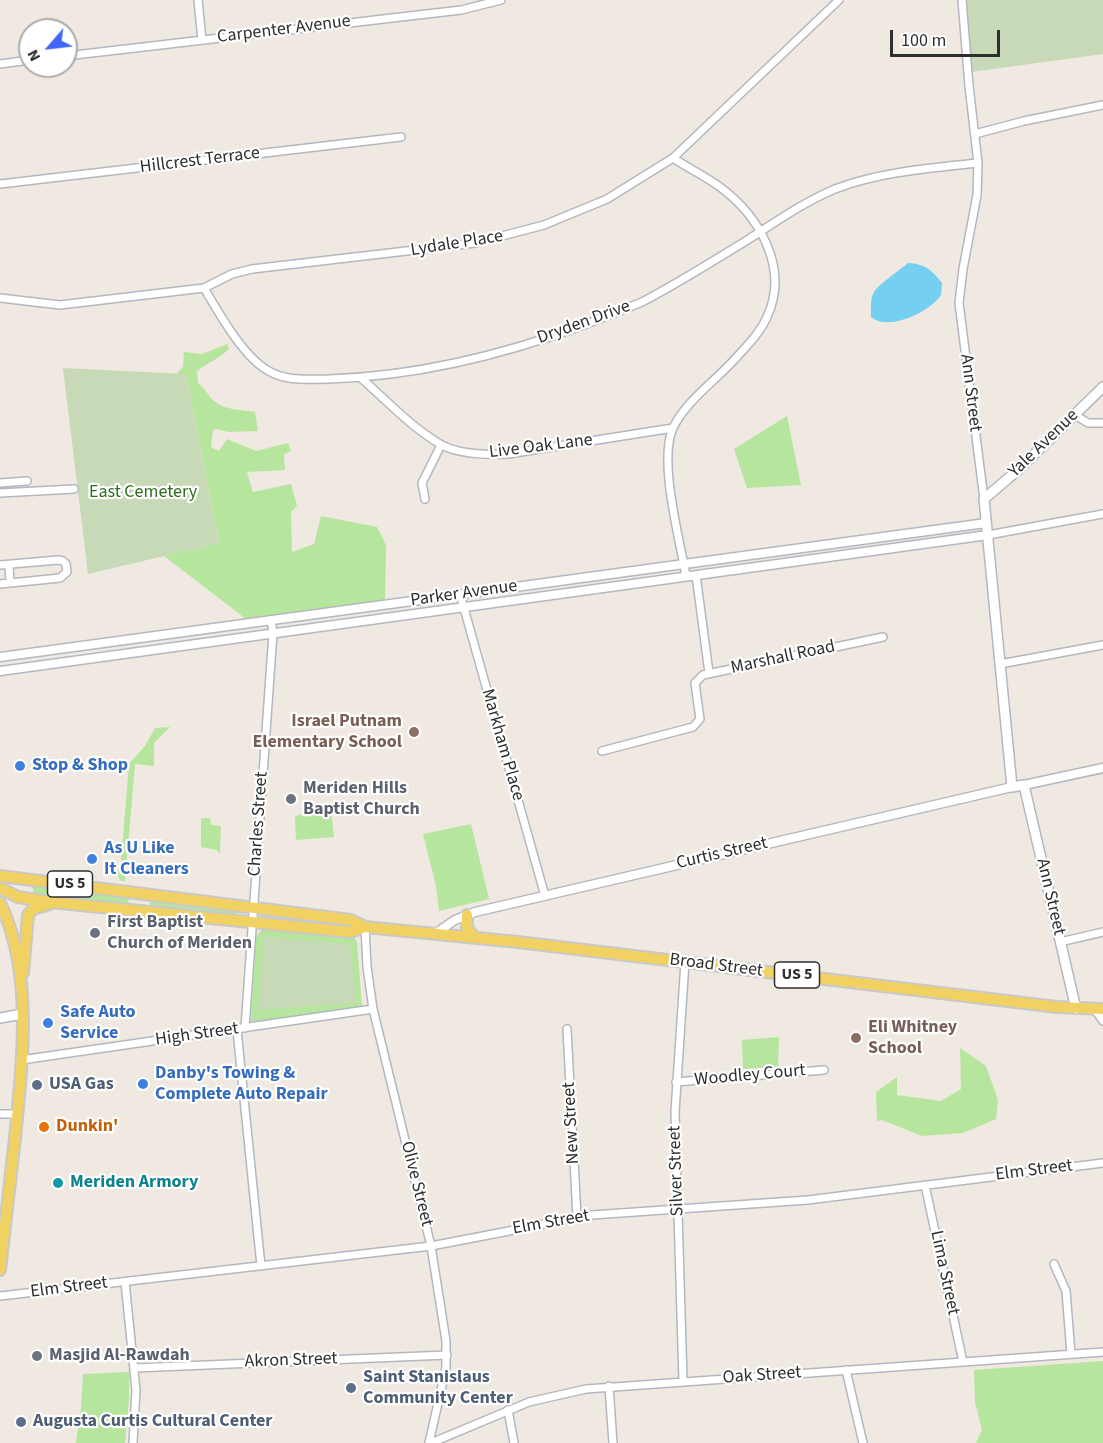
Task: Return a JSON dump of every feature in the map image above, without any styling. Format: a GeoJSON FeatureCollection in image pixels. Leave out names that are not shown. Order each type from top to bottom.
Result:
{"type":"FeatureCollection","features":[{"type":"Feature","properties":{"kind":"main road","name":"Yale Avenue"},"geometry":{"type":"LineString","coordinates":[[984,499],[1018,470],[1103,387]]}},
{"type":"Feature","properties":{"kind":"main road","name":"Ann Street"},"geometry":{"type":"LineString","coordinates":[[984,499],[1012,787]]}},
{"type":"Feature","properties":{"kind":"main road","name":"Ann Street"},"geometry":{"type":"LineString","coordinates":[[1024,784],[1076,1009]]}},
{"type":"Feature","properties":{"kind":"main road"},"geometry":{"type":"LineString","coordinates":[[1012,787],[1024,784]]}},
{"type":"Feature","properties":{"kind":"main road","name":"Broad Street"},"geometry":{"type":"LineString","coordinates":[[0,876],[351,920],[365,927],[474,937],[1099,1010]]}},
{"type":"Feature","properties":{"kind":"main road","name":"Broad Street"},"geometry":{"type":"LineString","coordinates":[[0,888],[18,897],[56,903],[350,932],[365,927]]}},
{"type":"Feature","properties":{"kind":"main road"},"geometry":{"type":"LineString","coordinates":[[138,911],[140,893]]}},
{"type":"Feature","properties":{"kind":"main road"},"geometry":{"type":"LineString","coordinates":[[0,903],[14,945],[22,1014],[17,1114],[0,1270]]}},
{"type":"Feature","properties":{"kind":"main road"},"geometry":{"type":"LineString","coordinates":[[21,995],[28,915],[33,909],[56,903]]}},
{"type":"Feature","properties":{"kind":"main road"},"geometry":{"type":"LineString","coordinates":[[467,915],[467,928],[474,937]]}},
{"type":"Feature","properties":{"kind":"main road"},"geometry":{"type":"LineString","coordinates":[[0,1018],[22,1014]]}},
{"type":"Feature","properties":{"kind":"street"},"geometry":{"type":"LineString","coordinates":[[198,0],[202,40]]}},
{"type":"Feature","properties":{"kind":"street","name":"Carpenter Avenue"},"geometry":{"type":"LineString","coordinates":[[78,55],[461,10],[501,0]]}},
{"type":"Feature","properties":{"kind":"street","name":"Lydale Place"},"geometry":{"type":"LineString","coordinates":[[0,298],[60,304],[204,288],[232,274],[252,269],[434,249],[513,235],[544,225],[607,199],[673,158],[839,0]]}},
{"type":"Feature","properties":{"kind":"street","name":"Ann Street"},"geometry":{"type":"LineString","coordinates":[[962,0],[978,163],[977,195],[959,303],[984,499]]}},
{"type":"Feature","properties":{"kind":"street"},"geometry":{"type":"LineString","coordinates":[[0,64],[18,62]]}},
{"type":"Feature","properties":{"kind":"street"},"geometry":{"type":"LineString","coordinates":[[975,134],[1024,121],[1103,105]]}},
{"type":"Feature","properties":{"kind":"street","name":"Hillcrest Terrace"},"geometry":{"type":"LineString","coordinates":[[0,184],[401,137]]}},
{"type":"Feature","properties":{"kind":"street"},"geometry":{"type":"LineString","coordinates":[[673,158],[719,187],[744,208],[762,231],[776,271],[775,294],[767,317],[746,346],[685,409],[673,428],[668,447],[668,467],[686,576]]}},
{"type":"Feature","properties":{"kind":"street","name":"Dryden Drive"},"geometry":{"type":"LineString","coordinates":[[204,288],[231,331],[267,370],[286,378],[361,378],[476,358],[555,336],[642,302],[714,261],[806,203],[857,182],[978,163]]}},
{"type":"Feature","properties":{"kind":"street","name":"Live Oak Lane"},"geometry":{"type":"LineString","coordinates":[[361,378],[441,445],[485,455],[508,454],[673,428]]}},
{"type":"Feature","properties":{"kind":"street"},"geometry":{"type":"LineString","coordinates":[[1075,415],[1088,423],[1103,423]]}},
{"type":"Feature","properties":{"kind":"street"},"geometry":{"type":"LineString","coordinates":[[425,499],[422,483],[441,445]]}},
{"type":"Feature","properties":{"kind":"street"},"geometry":{"type":"LineString","coordinates":[[27,481],[2,483],[2,493],[74,489]]}},
{"type":"Feature","properties":{"kind":"street"},"geometry":{"type":"LineString","coordinates":[[988,535],[1103,514]]}},
{"type":"Feature","properties":{"kind":"street","name":"Parker Avenue"},"geometry":{"type":"LineString","coordinates":[[0,657],[986,523]]}},
{"type":"Feature","properties":{"kind":"street","name":"Parker Avenue"},"geometry":{"type":"LineString","coordinates":[[0,671],[988,535]]}},
{"type":"Feature","properties":{"kind":"street"},"geometry":{"type":"LineString","coordinates":[[879,537],[881,550]]}},
{"type":"Feature","properties":{"kind":"street"},"geometry":{"type":"LineString","coordinates":[[783,550],[784,563]]}},
{"type":"Feature","properties":{"kind":"street"},"geometry":{"type":"LineString","coordinates":[[0,565],[58,560],[63,561],[67,567],[65,576],[60,578],[0,584]]}},
{"type":"Feature","properties":{"kind":"street"},"geometry":{"type":"LineString","coordinates":[[9,564],[10,583]]}},
{"type":"Feature","properties":{"kind":"street","name":"Marshall Road"},"geometry":{"type":"LineString","coordinates":[[696,575],[710,673],[884,637]]}},
{"type":"Feature","properties":{"kind":"street"},"geometry":{"type":"LineString","coordinates":[[572,579],[573,592]]}},
{"type":"Feature","properties":{"kind":"street","name":"Markham Place"},"geometry":{"type":"LineString","coordinates":[[460,594],[544,896]]}},
{"type":"Feature","properties":{"kind":"street"},"geometry":{"type":"LineString","coordinates":[[357,609],[359,621]]}},
{"type":"Feature","properties":{"kind":"street","name":"Charles Street"},"geometry":{"type":"LineString","coordinates":[[261,1266],[241,1029],[252,923],[273,633],[272,620]]}},
{"type":"Feature","properties":{"kind":"street"},"geometry":{"type":"LineString","coordinates":[[147,637],[149,650]]}},
{"type":"Feature","properties":{"kind":"street"},"geometry":{"type":"LineString","coordinates":[[1000,664],[1103,645]]}},
{"type":"Feature","properties":{"kind":"street"},"geometry":{"type":"LineString","coordinates":[[602,751],[693,727],[700,719],[695,683],[703,675],[710,673]]}},
{"type":"Feature","properties":{"kind":"street"},"geometry":{"type":"LineString","coordinates":[[1024,784],[1103,768]]}},
{"type":"Feature","properties":{"kind":"street","name":"Curtis Street"},"geometry":{"type":"LineString","coordinates":[[436,933],[467,915],[1012,787]]}},
{"type":"Feature","properties":{"kind":"street","name":"Olive Street"},"geometry":{"type":"LineString","coordinates":[[365,927],[367,968],[373,1009],[431,1246],[447,1355],[430,1443]]}},
{"type":"Feature","properties":{"kind":"street"},"geometry":{"type":"LineString","coordinates":[[1060,942],[1103,932]]}},
{"type":"Feature","properties":{"kind":"street","name":"Silver Street"},"geometry":{"type":"LineString","coordinates":[[683,1382],[676,1082],[685,962]]}},
{"type":"Feature","properties":{"kind":"street","name":"High Street"},"geometry":{"type":"LineString","coordinates":[[21,1060],[373,1009]]}},
{"type":"Feature","properties":{"kind":"street"},"geometry":{"type":"LineString","coordinates":[[1099,1010],[1103,1021]]}},
{"type":"Feature","properties":{"kind":"street","name":"New Street"},"geometry":{"type":"LineString","coordinates":[[567,1029],[577,1217]]}},
{"type":"Feature","properties":{"kind":"street","name":"Woodley Court"},"geometry":{"type":"LineString","coordinates":[[676,1082],[824,1070]]}},
{"type":"Feature","properties":{"kind":"street"},"geometry":{"type":"LineString","coordinates":[[0,1114],[17,1114]]}},
{"type":"Feature","properties":{"kind":"street","name":"Elm Street"},"geometry":{"type":"LineString","coordinates":[[0,1296],[431,1246],[577,1217],[808,1200],[1103,1163]]}},
{"type":"Feature","properties":{"kind":"street","name":"Lima Street"},"geometry":{"type":"LineString","coordinates":[[925,1185],[963,1362]]}},
{"type":"Feature","properties":{"kind":"street"},"geometry":{"type":"LineString","coordinates":[[1054,1264],[1066,1291],[1071,1354]]}},
{"type":"Feature","properties":{"kind":"street"},"geometry":{"type":"LineString","coordinates":[[125,1282],[136,1402],[133,1443]]}},
{"type":"Feature","properties":{"kind":"street","name":"Oak Street"},"geometry":{"type":"LineString","coordinates":[[430,1443],[548,1396],[609,1386],[1103,1352]]}},
{"type":"Feature","properties":{"kind":"street","name":"Akron Street"},"geometry":{"type":"LineString","coordinates":[[134,1368],[447,1355]]}},
{"type":"Feature","properties":{"kind":"street"},"geometry":{"type":"LineString","coordinates":[[846,1370],[863,1443]]}},
{"type":"Feature","properties":{"kind":"street"},"geometry":{"type":"LineString","coordinates":[[609,1386],[613,1443]]}},
{"type":"Feature","properties":{"kind":"street"},"geometry":{"type":"LineString","coordinates":[[508,1410],[514,1443]]}},
{"type":"Feature","properties":{"kind":"green space"},"geometry":{"type":"Polygon","coordinates":[[[965,0],[1103,0],[1103,54],[971,72],[965,0]]]}},
{"type":"Feature","properties":{"kind":"green space"},"geometry":{"type":"Polygon","coordinates":[[[227,344],[229,349],[197,371],[198,383],[218,404],[255,412],[258,431],[213,430],[211,447],[219,451],[227,439],[256,451],[288,443],[291,451],[284,454],[285,470],[247,472],[253,492],[291,484],[297,506],[291,512],[292,552],[314,544],[321,516],[377,527],[386,545],[385,601],[246,619],[164,556],[219,543],[186,374],[176,374],[183,367],[184,352],[202,354],[227,344]]]}},
{"type":"Feature","properties":{"kind":"green space","name":"East Cemetery"},"geometry":{"type":"Polygon","coordinates":[[[63,368],[186,374],[219,543],[88,574],[63,368]]]}},
{"type":"Feature","properties":{"kind":"green space"},"geometry":{"type":"Polygon","coordinates":[[[787,416],[801,485],[747,488],[734,449],[787,416]]]}},
{"type":"Feature","properties":{"kind":"green space"},"geometry":{"type":"Polygon","coordinates":[[[170,727],[154,743],[154,766],[135,764],[125,881],[121,881],[117,875],[121,862],[129,764],[145,746],[155,728],[170,727]]]}},
{"type":"Feature","properties":{"kind":"green space"},"geometry":{"type":"Polygon","coordinates":[[[331,809],[334,837],[296,840],[295,816],[331,809]]]}},
{"type":"Feature","properties":{"kind":"green space"},"geometry":{"type":"Polygon","coordinates":[[[201,818],[210,818],[211,825],[221,826],[220,854],[217,850],[201,847],[201,818]]]}},
{"type":"Feature","properties":{"kind":"green space"},"geometry":{"type":"Polygon","coordinates":[[[471,824],[489,899],[439,911],[436,886],[423,834],[471,824]]]}},
{"type":"Feature","properties":{"kind":"green space"},"geometry":{"type":"Polygon","coordinates":[[[31,886],[127,897],[129,901],[127,905],[29,895],[34,891],[31,886]]]}},
{"type":"Feature","properties":{"kind":"green space"},"geometry":{"type":"Polygon","coordinates":[[[153,900],[237,912],[236,916],[150,907],[150,902],[153,900]]]}},
{"type":"Feature","properties":{"kind":"green space"},"geometry":{"type":"Polygon","coordinates":[[[263,928],[354,937],[357,942],[362,1007],[254,1022],[251,1020],[256,937],[263,928]]]}},
{"type":"Feature","properties":{"kind":"green space"},"geometry":{"type":"Polygon","coordinates":[[[264,937],[350,944],[356,1003],[258,1010],[264,937]]]}},
{"type":"Feature","properties":{"kind":"green space"},"geometry":{"type":"Polygon","coordinates":[[[779,1037],[778,1067],[743,1069],[742,1040],[779,1037]]]}},
{"type":"Feature","properties":{"kind":"green space"},"geometry":{"type":"Polygon","coordinates":[[[960,1048],[986,1066],[998,1100],[996,1119],[963,1133],[922,1136],[882,1120],[877,1121],[876,1092],[897,1077],[897,1095],[941,1101],[961,1089],[960,1048]]]}},
{"type":"Feature","properties":{"kind":"green space"},"geometry":{"type":"Polygon","coordinates":[[[1103,1361],[1103,1443],[976,1443],[982,1430],[975,1402],[974,1370],[1103,1361]]]}},
{"type":"Feature","properties":{"kind":"green space"},"geometry":{"type":"Polygon","coordinates":[[[129,1372],[125,1443],[76,1443],[83,1374],[129,1372]]]}},
{"type":"Feature","properties":{"kind":"water"},"geometry":{"type":"Polygon","coordinates":[[[908,263],[924,266],[935,275],[942,283],[941,295],[928,308],[908,318],[888,322],[878,321],[871,317],[871,301],[874,292],[908,263]]]}},
{"type":"Feature","properties":{"kind":"place","name":"Israel Putnam Elementary School"},"geometry":{"type":"Point","coordinates":[414,732]}},
{"type":"Feature","properties":{"kind":"place","name":"Stop & Shop"},"geometry":{"type":"Point","coordinates":[20,766]}},
{"type":"Feature","properties":{"kind":"place","name":"Meriden Hills Baptist Church"},"geometry":{"type":"Point","coordinates":[291,799]}},
{"type":"Feature","properties":{"kind":"place","name":"As U Like It Cleaners"},"geometry":{"type":"Point","coordinates":[92,859]}},
{"type":"Feature","properties":{"kind":"place","name":"First Baptist Church of Meriden"},"geometry":{"type":"Point","coordinates":[95,933]}},
{"type":"Feature","properties":{"kind":"place","name":"Safe Auto Service"},"geometry":{"type":"Point","coordinates":[48,1023]}},
{"type":"Feature","properties":{"kind":"place","name":"Eli Whitney School"},"geometry":{"type":"Point","coordinates":[856,1038]}},
{"type":"Feature","properties":{"kind":"place","name":"Danby's Towing & Complete Auto Repair"},"geometry":{"type":"Point","coordinates":[143,1084]}},
{"type":"Feature","properties":{"kind":"place","name":"USA Gas"},"geometry":{"type":"Point","coordinates":[37,1085]}},
{"type":"Feature","properties":{"kind":"place","name":"Dunkin'"},"geometry":{"type":"Point","coordinates":[44,1127]}},
{"type":"Feature","properties":{"kind":"place","name":"Meriden Armory"},"geometry":{"type":"Point","coordinates":[58,1183]}},
{"type":"Feature","properties":{"kind":"place","name":"Masjid Al-Rawdah"},"geometry":{"type":"Point","coordinates":[37,1356]}},
{"type":"Feature","properties":{"kind":"place","name":"Saint Stanislaus Community Center"},"geometry":{"type":"Point","coordinates":[351,1388]}},
{"type":"Feature","properties":{"kind":"place","name":"Augusta Curtis Cultural Center"},"geometry":{"type":"Point","coordinates":[21,1422]}}]}
